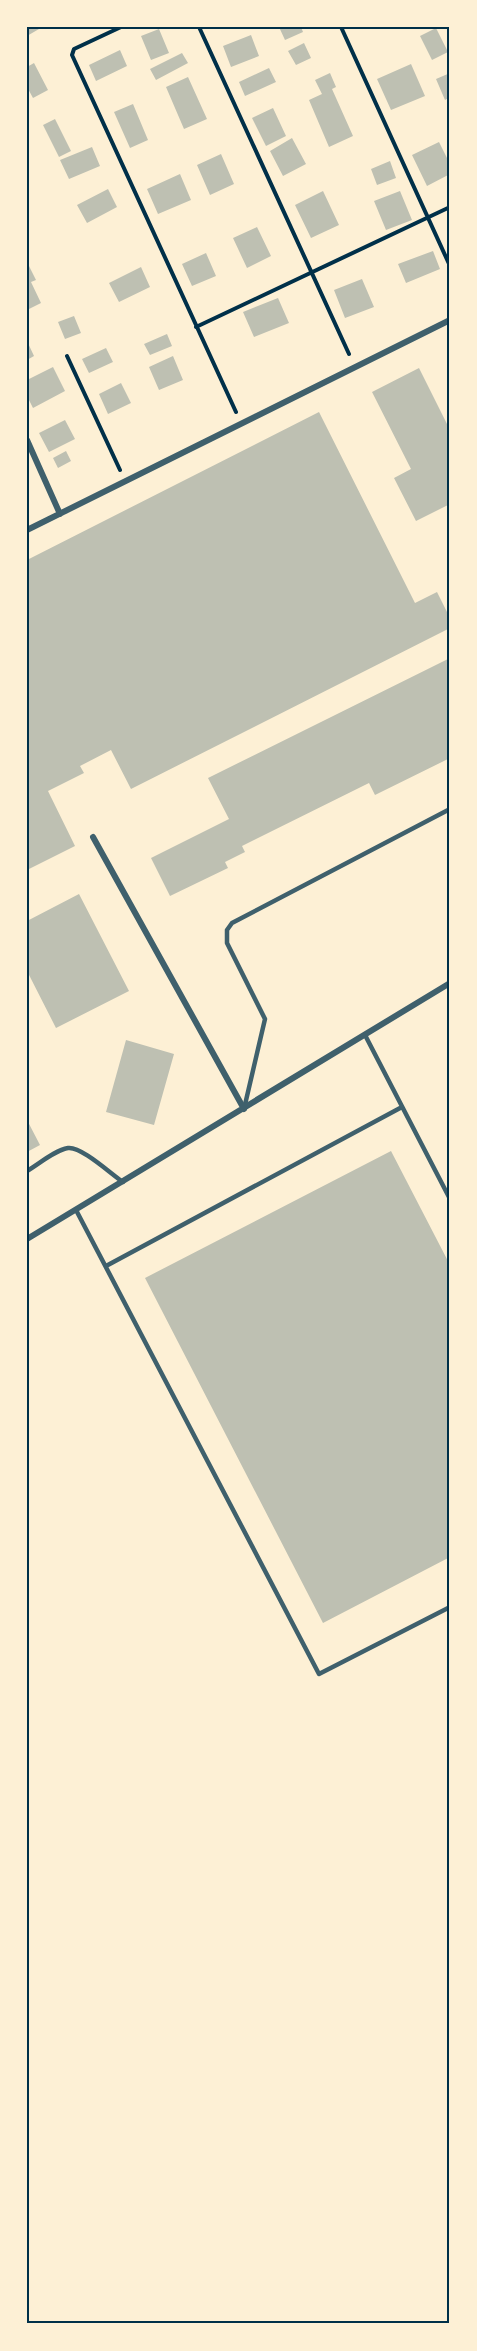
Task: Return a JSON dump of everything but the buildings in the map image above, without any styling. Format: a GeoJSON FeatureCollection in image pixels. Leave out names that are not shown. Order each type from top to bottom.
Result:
{"type":"FeatureCollection","features":[{"type":"Feature","properties":{"kind":"street"},"geometry":{"type":"LineString","coordinates":[[27,530],[450,320]]}},
{"type":"Feature","properties":{"kind":"street"},"geometry":{"type":"LineString","coordinates":[[27,440],[60,514]]}},
{"type":"Feature","properties":{"kind":"street"},"geometry":{"type":"LineString","coordinates":[[93,837],[244,1109]]}},
{"type":"Feature","properties":{"kind":"street"},"geometry":{"type":"LineString","coordinates":[[27,1239],[450,983]]}},
{"type":"Feature","properties":{"kind":"lane"},"geometry":{"type":"LineString","coordinates":[[244,1109],[265,1019],[226,943],[227,930],[232,923],[450,808]]}},
{"type":"Feature","properties":{"kind":"lane"},"geometry":{"type":"LineString","coordinates":[[365,1035],[450,1199]]}},
{"type":"Feature","properties":{"kind":"lane"},"geometry":{"type":"LineString","coordinates":[[106,1266],[402,1107]]}},
{"type":"Feature","properties":{"kind":"lane"},"geometry":{"type":"LineString","coordinates":[[27,1171],[63,1149],[70,1148],[79,1150],[123,1182]]}},
{"type":"Feature","properties":{"kind":"lane"},"geometry":{"type":"LineString","coordinates":[[76,1210],[320,1674],[450,1607]]}},
{"type":"Feature","properties":{"kind":"path"},"geometry":{"type":"LineString","coordinates":[[121,27],[74,49],[72,55],[241,424]]}},
{"type":"Feature","properties":{"kind":"path"},"geometry":{"type":"LineString","coordinates":[[199,27],[355,367]]}},
{"type":"Feature","properties":{"kind":"path"},"geometry":{"type":"LineString","coordinates":[[341,27],[450,266]]}},
{"type":"Feature","properties":{"kind":"path"},"geometry":{"type":"LineString","coordinates":[[196,327],[450,207]]}},
{"type":"Feature","properties":{"kind":"path"},"geometry":{"type":"LineString","coordinates":[[67,356],[125,481]]}}]}
